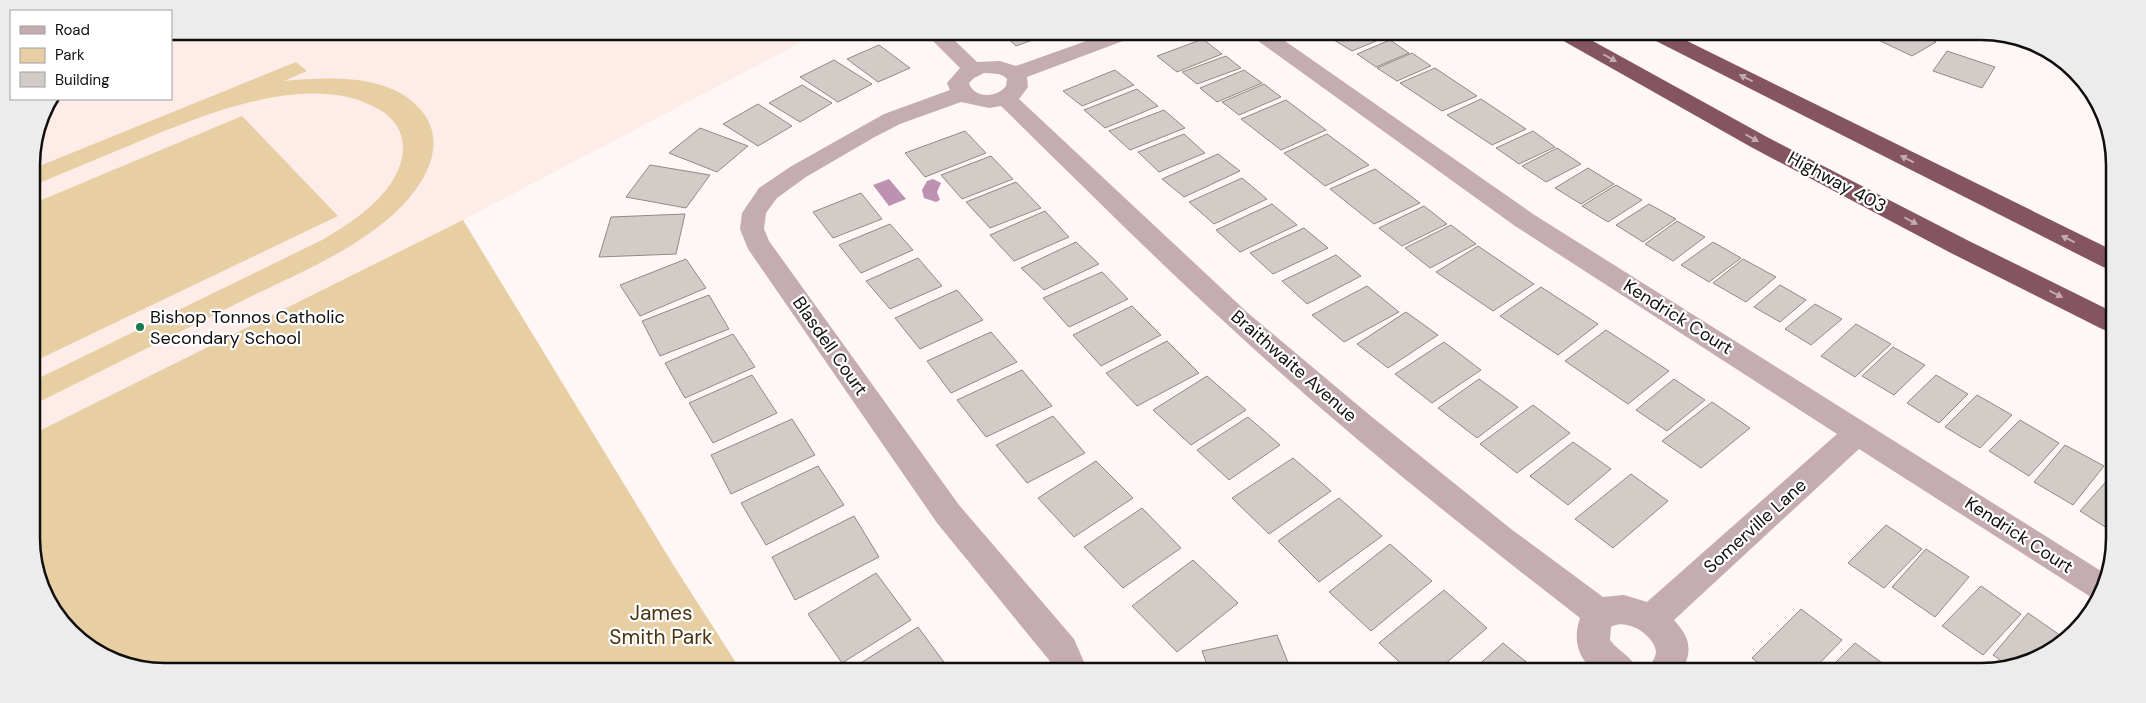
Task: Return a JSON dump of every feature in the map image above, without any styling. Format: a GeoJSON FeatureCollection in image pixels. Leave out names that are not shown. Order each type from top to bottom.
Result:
{"type":"FeatureCollection","features":[{"type":"Feature","properties":{"kind":"highway","name":"Highway 403"},"geometry":{"type":"LineString","coordinates":[[1577,40],[1759,142],[1958,246],[2106,320]]}},
{"type":"Feature","properties":{"kind":"highway"},"geometry":{"type":"LineString","coordinates":[[1669,40],[2106,258]]}},
{"type":"Feature","properties":{"kind":"street"},"geometry":{"type":"LineString","coordinates":[[940,40],[969,81],[969,98],[986,101],[1010,86],[1111,40]]}},
{"type":"Feature","properties":{"kind":"street","name":"Kendrick Court"},"geometry":{"type":"LineString","coordinates":[[1269,40],[1524,220],[2097,585]]}},
{"type":"Feature","properties":{"kind":"street","name":"Blasdell Court"},"geometry":{"type":"LineString","coordinates":[[1010,86],[1000,67],[982,67],[969,81],[844,144],[768,193],[754,213],[752,229],[757,243],[948,514],[1062,650],[1067,663]]}},
{"type":"Feature","properties":{"kind":"street","name":"Braithwaite Avenue"},"geometry":{"type":"LineString","coordinates":[[1010,86],[1240,321],[1362,425],[1500,538],[1600,614]]}},
{"type":"Feature","properties":{"kind":"street","name":"Somerville Lane"},"geometry":{"type":"LineString","coordinates":[[1652,619],[1858,432]]}},
{"type":"Feature","properties":{"kind":"street"},"geometry":{"type":"LineString","coordinates":[[1610,663],[1600,654],[1592,638],[1593,625],[1600,614],[1613,609],[1630,609],[1652,619],[1668,637],[1672,648],[1670,663]]}},
{"type":"Feature","properties":{"kind":"shaded area","name":"Bishop Tonnos Catholic Secondary School"},"geometry":{"type":"Polygon","coordinates":[[[172,40],[806,40],[463,220],[40,431],[40,156],[42,140],[49,117],[58,100],[172,100],[172,40]]]}},
{"type":"Feature","properties":{"kind":"shaded area"},"geometry":{"type":"Polygon","coordinates":[[[889,179],[906,199],[889,206],[873,185],[889,179]]]}},
{"type":"Feature","properties":{"kind":"shaded area"},"geometry":{"type":"Polygon","coordinates":[[[933,179],[941,183],[937,192],[940,200],[936,202],[924,198],[922,190],[927,181],[933,179]]]}},
{"type":"Feature","properties":{"kind":"green space"},"geometry":{"type":"Polygon","coordinates":[[[296,62],[307,71],[284,81],[319,79],[356,80],[375,83],[407,97],[420,109],[429,123],[433,138],[433,153],[420,183],[400,208],[373,231],[339,253],[304,271],[40,402],[40,378],[322,240],[359,216],[381,195],[398,171],[402,158],[403,144],[402,137],[392,119],[380,110],[352,98],[322,94],[289,95],[256,101],[190,121],[40,183],[40,166],[296,62]]]}},
{"type":"Feature","properties":{"kind":"green space"},"geometry":{"type":"Polygon","coordinates":[[[242,116],[338,216],[40,359],[40,201],[242,116]]]}},
{"type":"Feature","properties":{"kind":"green space","name":"James Smith Park"},"geometry":{"type":"Polygon","coordinates":[[[463,220],[674,566],[736,663],[165,663],[132,659],[117,654],[82,632],[71,621],[53,594],[47,578],[42,563],[40,547],[40,431],[463,220]]]}},
{"type":"Feature","properties":{"kind":"building"},"geometry":{"type":"Polygon","coordinates":[[[1010,40],[1033,40],[1016,46],[1010,40]]]}},
{"type":"Feature","properties":{"kind":"building"},"geometry":{"type":"Polygon","coordinates":[[[1200,40],[1204,40],[1222,54],[1177,72],[1157,56],[1200,40]]]}},
{"type":"Feature","properties":{"kind":"building"},"geometry":{"type":"Polygon","coordinates":[[[1334,40],[1379,40],[1352,51],[1334,40]]]}},
{"type":"Feature","properties":{"kind":"building"},"geometry":{"type":"Polygon","coordinates":[[[1390,40],[1409,53],[1376,67],[1357,54],[1390,40]]]}},
{"type":"Feature","properties":{"kind":"building"},"geometry":{"type":"Polygon","coordinates":[[[1878,40],[1932,40],[1936,42],[1912,56],[1878,40]]]}},
{"type":"Feature","properties":{"kind":"building"},"geometry":{"type":"Polygon","coordinates":[[[879,45],[910,68],[878,82],[847,59],[879,45]]]}},
{"type":"Feature","properties":{"kind":"building"},"geometry":{"type":"Polygon","coordinates":[[[1947,51],[1995,67],[1982,88],[1933,71],[1947,51]]]}},
{"type":"Feature","properties":{"kind":"building"},"geometry":{"type":"Polygon","coordinates":[[[1412,53],[1431,66],[1397,81],[1377,68],[1412,53]]]}},
{"type":"Feature","properties":{"kind":"building"},"geometry":{"type":"Polygon","coordinates":[[[1226,56],[1241,68],[1197,84],[1182,72],[1226,56]]]}},
{"type":"Feature","properties":{"kind":"building"},"geometry":{"type":"Polygon","coordinates":[[[834,60],[872,84],[838,102],[800,77],[834,60]]]}},
{"type":"Feature","properties":{"kind":"building"},"geometry":{"type":"Polygon","coordinates":[[[1435,68],[1477,96],[1442,111],[1400,83],[1435,68]]]}},
{"type":"Feature","properties":{"kind":"building"},"geometry":{"type":"Polygon","coordinates":[[[1115,70],[1134,85],[1082,106],[1063,91],[1115,70]]]}},
{"type":"Feature","properties":{"kind":"building"},"geometry":{"type":"Polygon","coordinates":[[[1244,70],[1262,83],[1217,102],[1200,88],[1244,70]]]}},
{"type":"Feature","properties":{"kind":"building"},"geometry":{"type":"Polygon","coordinates":[[[1264,84],[1281,97],[1239,115],[1222,102],[1264,84]]]}},
{"type":"Feature","properties":{"kind":"building"},"geometry":{"type":"Polygon","coordinates":[[[802,85],[832,103],[800,122],[769,103],[802,85]]]}},
{"type":"Feature","properties":{"kind":"building"},"geometry":{"type":"Polygon","coordinates":[[[1137,89],[1158,106],[1105,128],[1084,110],[1137,89]]]}},
{"type":"Feature","properties":{"kind":"building"},"geometry":{"type":"Polygon","coordinates":[[[1481,99],[1526,129],[1492,145],[1447,115],[1481,99]]]}},
{"type":"Feature","properties":{"kind":"building"},"geometry":{"type":"Polygon","coordinates":[[[1286,100],[1326,130],[1281,150],[1241,119],[1286,100]]]}},
{"type":"Feature","properties":{"kind":"building"},"geometry":{"type":"Polygon","coordinates":[[[758,104],[792,126],[758,146],[723,124],[758,104]]]}},
{"type":"Feature","properties":{"kind":"building"},"geometry":{"type":"Polygon","coordinates":[[[1164,110],[1185,128],[1130,150],[1109,131],[1164,110]]]}},
{"type":"Feature","properties":{"kind":"building"},"geometry":{"type":"Polygon","coordinates":[[[700,128],[748,146],[717,172],[669,153],[700,128]]]}},
{"type":"Feature","properties":{"kind":"building"},"geometry":{"type":"Polygon","coordinates":[[[965,131],[986,153],[925,177],[905,153],[965,131]]]}},
{"type":"Feature","properties":{"kind":"building"},"geometry":{"type":"Polygon","coordinates":[[[1533,131],[1555,147],[1519,164],[1496,148],[1533,131]]]}},
{"type":"Feature","properties":{"kind":"building"},"geometry":{"type":"Polygon","coordinates":[[[1184,134],[1205,153],[1159,172],[1138,152],[1184,134]]]}},
{"type":"Feature","properties":{"kind":"building"},"geometry":{"type":"Polygon","coordinates":[[[1327,134],[1369,165],[1325,186],[1284,153],[1327,134]]]}},
{"type":"Feature","properties":{"kind":"building"},"geometry":{"type":"Polygon","coordinates":[[[1557,148],[1581,164],[1546,182],[1522,166],[1557,148]]]}},
{"type":"Feature","properties":{"kind":"building"},"geometry":{"type":"Polygon","coordinates":[[[1218,154],[1240,171],[1184,197],[1162,179],[1218,154]]]}},
{"type":"Feature","properties":{"kind":"building"},"geometry":{"type":"Polygon","coordinates":[[[991,156],[1013,179],[962,199],[941,175],[991,156]]]}},
{"type":"Feature","properties":{"kind":"building"},"geometry":{"type":"Polygon","coordinates":[[[650,165],[710,175],[686,208],[626,197],[650,165]]]}},
{"type":"Feature","properties":{"kind":"building"},"geometry":{"type":"Polygon","coordinates":[[[1588,168],[1614,184],[1581,204],[1555,188],[1588,168]]]}},
{"type":"Feature","properties":{"kind":"building"},"geometry":{"type":"Polygon","coordinates":[[[1375,169],[1420,203],[1374,224],[1330,189],[1375,169]]]}},
{"type":"Feature","properties":{"kind":"building"},"geometry":{"type":"Polygon","coordinates":[[[1242,178],[1267,199],[1214,224],[1189,202],[1242,178]]]}},
{"type":"Feature","properties":{"kind":"building"},"geometry":{"type":"Polygon","coordinates":[[[1016,182],[1041,208],[990,228],[966,202],[1016,182]]]}},
{"type":"Feature","properties":{"kind":"building"},"geometry":{"type":"Polygon","coordinates":[[[1616,185],[1642,200],[1608,222],[1582,206],[1616,185]]]}},
{"type":"Feature","properties":{"kind":"building"},"geometry":{"type":"Polygon","coordinates":[[[861,193],[882,219],[833,238],[813,212],[861,193]]]}},
{"type":"Feature","properties":{"kind":"building"},"geometry":{"type":"Polygon","coordinates":[[[1272,204],[1297,225],[1240,252],[1216,230],[1272,204]]]}},
{"type":"Feature","properties":{"kind":"building"},"geometry":{"type":"Polygon","coordinates":[[[1649,204],[1676,219],[1643,242],[1616,225],[1649,204]]]}},
{"type":"Feature","properties":{"kind":"building"},"geometry":{"type":"Polygon","coordinates":[[[1424,206],[1447,224],[1402,246],[1379,228],[1424,206]]]}},
{"type":"Feature","properties":{"kind":"building"},"geometry":{"type":"Polygon","coordinates":[[[1045,211],[1069,237],[1014,261],[990,235],[1045,211]]]}},
{"type":"Feature","properties":{"kind":"building"},"geometry":{"type":"Polygon","coordinates":[[[685,214],[676,254],[599,257],[611,217],[685,214]]]}},
{"type":"Feature","properties":{"kind":"building"},"geometry":{"type":"Polygon","coordinates":[[[1677,221],[1705,237],[1673,261],[1645,244],[1677,221]]]}},
{"type":"Feature","properties":{"kind":"building"},"geometry":{"type":"Polygon","coordinates":[[[890,224],[913,250],[861,273],[839,245],[890,224]]]}},
{"type":"Feature","properties":{"kind":"building"},"geometry":{"type":"Polygon","coordinates":[[[1451,225],[1476,244],[1430,268],[1405,248],[1451,225]]]}},
{"type":"Feature","properties":{"kind":"building"},"geometry":{"type":"Polygon","coordinates":[[[1304,228],[1328,248],[1273,274],[1250,253],[1304,228]]]}},
{"type":"Feature","properties":{"kind":"building"},"geometry":{"type":"Polygon","coordinates":[[[1076,242],[1099,264],[1044,290],[1021,268],[1076,242]]]}},
{"type":"Feature","properties":{"kind":"building"},"geometry":{"type":"Polygon","coordinates":[[[1713,242],[1741,258],[1709,282],[1681,265],[1713,242]]]}},
{"type":"Feature","properties":{"kind":"building"},"geometry":{"type":"Polygon","coordinates":[[[1478,246],[1534,284],[1493,311],[1436,272],[1478,246]]]}},
{"type":"Feature","properties":{"kind":"building"},"geometry":{"type":"Polygon","coordinates":[[[1336,255],[1361,276],[1307,304],[1282,281],[1336,255]]]}},
{"type":"Feature","properties":{"kind":"building"},"geometry":{"type":"Polygon","coordinates":[[[918,258],[942,286],[890,309],[866,281],[918,258]]]}},
{"type":"Feature","properties":{"kind":"building"},"geometry":{"type":"Polygon","coordinates":[[[686,259],[706,288],[640,316],[620,285],[686,259]]]}},
{"type":"Feature","properties":{"kind":"building"},"geometry":{"type":"Polygon","coordinates":[[[1743,259],[1776,277],[1746,302],[1713,283],[1743,259]]]}},
{"type":"Feature","properties":{"kind":"building"},"geometry":{"type":"Polygon","coordinates":[[[1102,272],[1128,299],[1069,327],[1043,298],[1102,272]]]}},
{"type":"Feature","properties":{"kind":"building"},"geometry":{"type":"Polygon","coordinates":[[[1780,285],[1806,300],[1780,322],[1754,307],[1780,285]]]}},
{"type":"Feature","properties":{"kind":"building"},"geometry":{"type":"Polygon","coordinates":[[[1367,286],[1399,312],[1344,342],[1312,315],[1367,286]]]}},
{"type":"Feature","properties":{"kind":"building"},"geometry":{"type":"Polygon","coordinates":[[[1541,287],[1598,324],[1558,355],[1500,316],[1541,287]]]}},
{"type":"Feature","properties":{"kind":"building"},"geometry":{"type":"Polygon","coordinates":[[[957,290],[983,320],[920,349],[895,318],[957,290]]]}},
{"type":"Feature","properties":{"kind":"building"},"geometry":{"type":"Polygon","coordinates":[[[709,295],[729,329],[660,356],[642,321],[709,295]]]}},
{"type":"Feature","properties":{"kind":"building"},"geometry":{"type":"Polygon","coordinates":[[[1815,304],[1842,319],[1811,345],[1785,329],[1815,304]]]}},
{"type":"Feature","properties":{"kind":"building"},"geometry":{"type":"Polygon","coordinates":[[[1132,306],[1161,335],[1101,366],[1073,335],[1132,306]]]}},
{"type":"Feature","properties":{"kind":"building"},"geometry":{"type":"Polygon","coordinates":[[[1406,312],[1438,335],[1388,368],[1357,344],[1406,312]]]}},
{"type":"Feature","properties":{"kind":"building"},"geometry":{"type":"Polygon","coordinates":[[[1856,324],[1891,344],[1855,377],[1821,356],[1856,324]]]}},
{"type":"Feature","properties":{"kind":"building"},"geometry":{"type":"Polygon","coordinates":[[[1606,330],[1669,371],[1628,404],[1565,361],[1606,330]]]}},
{"type":"Feature","properties":{"kind":"building"},"geometry":{"type":"Polygon","coordinates":[[[991,332],[1017,362],[951,393],[927,361],[991,332]]]}},
{"type":"Feature","properties":{"kind":"building"},"geometry":{"type":"Polygon","coordinates":[[[733,334],[755,367],[685,398],[665,363],[733,334]]]}},
{"type":"Feature","properties":{"kind":"building"},"geometry":{"type":"Polygon","coordinates":[[[1167,341],[1199,373],[1137,406],[1106,373],[1167,341]]]}},
{"type":"Feature","properties":{"kind":"building"},"geometry":{"type":"Polygon","coordinates":[[[1444,342],[1481,370],[1432,403],[1395,374],[1444,342]]]}},
{"type":"Feature","properties":{"kind":"building"},"geometry":{"type":"Polygon","coordinates":[[[1893,347],[1925,365],[1894,395],[1862,376],[1893,347]]]}},
{"type":"Feature","properties":{"kind":"building"},"geometry":{"type":"Polygon","coordinates":[[[1022,370],[1052,406],[986,437],[957,400],[1022,370]]]}},
{"type":"Feature","properties":{"kind":"building"},"geometry":{"type":"Polygon","coordinates":[[[752,375],[777,413],[713,443],[689,403],[752,375]]]}},
{"type":"Feature","properties":{"kind":"building"},"geometry":{"type":"Polygon","coordinates":[[[1936,375],[1968,394],[1939,423],[1907,403],[1936,375]]]}},
{"type":"Feature","properties":{"kind":"building"},"geometry":{"type":"Polygon","coordinates":[[[1207,376],[1246,410],[1191,445],[1153,410],[1207,376]]]}},
{"type":"Feature","properties":{"kind":"building"},"geometry":{"type":"Polygon","coordinates":[[[1479,379],[1518,407],[1477,438],[1438,408],[1479,379]]]}},
{"type":"Feature","properties":{"kind":"building"},"geometry":{"type":"Polygon","coordinates":[[[1674,379],[1705,400],[1667,431],[1636,410],[1674,379]]]}},
{"type":"Feature","properties":{"kind":"building"},"geometry":{"type":"Polygon","coordinates":[[[1977,395],[2012,415],[1980,448],[1945,427],[1977,395]]]}},
{"type":"Feature","properties":{"kind":"building"},"geometry":{"type":"Polygon","coordinates":[[[1712,402],[1750,428],[1701,468],[1662,441],[1712,402]]]}},
{"type":"Feature","properties":{"kind":"building"},"geometry":{"type":"Polygon","coordinates":[[[1533,405],[1570,433],[1517,473],[1480,444],[1533,405]]]}},
{"type":"Feature","properties":{"kind":"building"},"geometry":{"type":"Polygon","coordinates":[[[1053,416],[1085,453],[1027,483],[996,445],[1053,416]]]}},
{"type":"Feature","properties":{"kind":"building"},"geometry":{"type":"Polygon","coordinates":[[[1248,417],[1280,445],[1229,480],[1197,450],[1248,417]]]}},
{"type":"Feature","properties":{"kind":"building"},"geometry":{"type":"Polygon","coordinates":[[[792,419],[815,455],[731,494],[711,455],[792,419]]]}},
{"type":"Feature","properties":{"kind":"building"},"geometry":{"type":"Polygon","coordinates":[[[2020,420],[2059,443],[2029,476],[1989,451],[2020,420]]]}},
{"type":"Feature","properties":{"kind":"building"},"geometry":{"type":"Polygon","coordinates":[[[1573,442],[1611,469],[1568,505],[1530,476],[1573,442]]]}},
{"type":"Feature","properties":{"kind":"building"},"geometry":{"type":"Polygon","coordinates":[[[2065,445],[2104,466],[2073,505],[2034,482],[2065,445]]]}},
{"type":"Feature","properties":{"kind":"building"},"geometry":{"type":"Polygon","coordinates":[[[1293,458],[1331,491],[1269,534],[1232,498],[1293,458]]]}},
{"type":"Feature","properties":{"kind":"building"},"geometry":{"type":"Polygon","coordinates":[[[1096,461],[1133,498],[1074,537],[1038,498],[1096,461]]]}},
{"type":"Feature","properties":{"kind":"building"},"geometry":{"type":"Polygon","coordinates":[[[818,466],[844,505],[766,545],[741,503],[818,466]]]}},
{"type":"Feature","properties":{"kind":"building"},"geometry":{"type":"Polygon","coordinates":[[[1631,474],[1668,501],[1613,548],[1575,519],[1631,474]]]}},
{"type":"Feature","properties":{"kind":"building"},"geometry":{"type":"Polygon","coordinates":[[[2106,482],[2106,527],[2080,511],[2106,482]]]}},
{"type":"Feature","properties":{"kind":"building"},"geometry":{"type":"Polygon","coordinates":[[[1339,498],[1382,536],[1319,582],[1278,541],[1339,498]]]}},
{"type":"Feature","properties":{"kind":"building"},"geometry":{"type":"Polygon","coordinates":[[[1142,508],[1181,548],[1123,588],[1084,547],[1142,508]]]}},
{"type":"Feature","properties":{"kind":"building"},"geometry":{"type":"Polygon","coordinates":[[[854,516],[879,557],[795,600],[772,557],[854,516]]]}},
{"type":"Feature","properties":{"kind":"building"},"geometry":{"type":"Polygon","coordinates":[[[1886,525],[1922,549],[1884,588],[1848,563],[1886,525]]]}},
{"type":"Feature","properties":{"kind":"building"},"geometry":{"type":"Polygon","coordinates":[[[1390,544],[1432,581],[1371,631],[1329,592],[1390,544]]]}},
{"type":"Feature","properties":{"kind":"building"},"geometry":{"type":"Polygon","coordinates":[[[1926,549],[1969,577],[1935,617],[1892,587],[1926,549]]]}},
{"type":"Feature","properties":{"kind":"building"},"geometry":{"type":"Polygon","coordinates":[[[1193,560],[1238,603],[1177,652],[1132,606],[1193,560]]]}},
{"type":"Feature","properties":{"kind":"building"},"geometry":{"type":"Polygon","coordinates":[[[876,573],[911,620],[842,663],[808,614],[876,573]]]}},
{"type":"Feature","properties":{"kind":"building"},"geometry":{"type":"Polygon","coordinates":[[[1981,586],[2021,614],[1983,655],[1942,626],[1981,586]]]}},
{"type":"Feature","properties":{"kind":"building"},"geometry":{"type":"Polygon","coordinates":[[[1444,590],[1487,628],[1446,663],[1400,663],[1379,643],[1444,590]]]}},
{"type":"Feature","properties":{"kind":"building"},"geometry":{"type":"Polygon","coordinates":[[[1801,609],[1842,640],[1820,663],[1759,663],[1752,658],[1801,609]]]}},
{"type":"Feature","properties":{"kind":"building"},"geometry":{"type":"Polygon","coordinates":[[[2028,613],[2060,635],[2037,650],[2006,661],[2002,661],[1993,655],[2028,613]]]}},
{"type":"Feature","properties":{"kind":"building"},"geometry":{"type":"Polygon","coordinates":[[[918,627],[945,663],[861,663],[918,627]]]}},
{"type":"Feature","properties":{"kind":"building"},"geometry":{"type":"Polygon","coordinates":[[[1277,635],[1288,663],[1206,663],[1202,651],[1277,635]]]}},
{"type":"Feature","properties":{"kind":"building"},"geometry":{"type":"Polygon","coordinates":[[[1503,643],[1527,663],[1481,663],[1503,643]]]}},
{"type":"Feature","properties":{"kind":"building"},"geometry":{"type":"Polygon","coordinates":[[[1855,643],[1882,663],[1835,663],[1855,643]]]}},
{"type":"Feature","properties":{"kind":"place","name":"Bishop Tonnos Catholic Secondary School"},"geometry":{"type":"Point","coordinates":[140,327]}}]}
